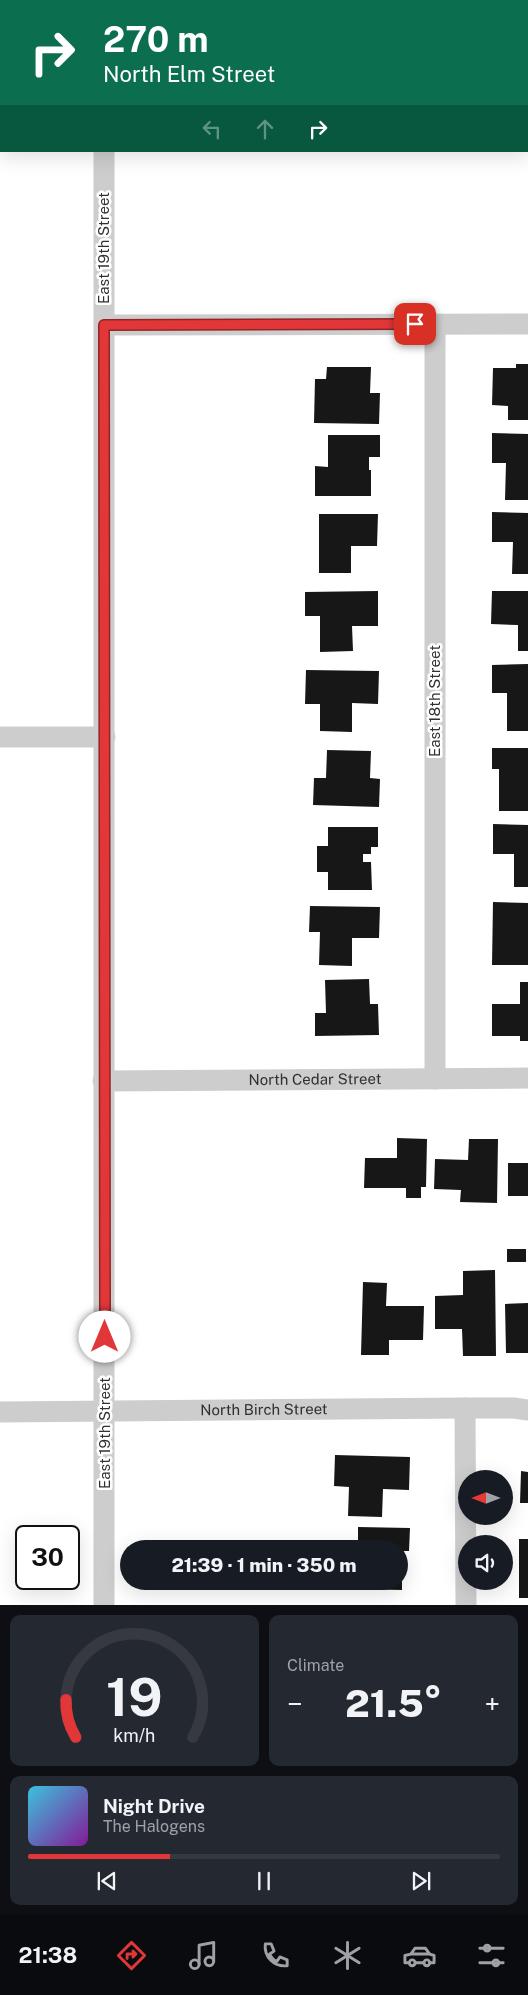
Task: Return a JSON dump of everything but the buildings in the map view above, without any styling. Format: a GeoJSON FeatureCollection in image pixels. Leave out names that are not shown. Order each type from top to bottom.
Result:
{"type":"FeatureCollection","features":[{"type":"Feature","properties":{"kind":"street","name":"East 19th Street"},"geometry":{"type":"LineString","coordinates":[[104,152],[104,1605]]}},
{"type":"Feature","properties":{"kind":"street","name":"East 18th Street"},"geometry":{"type":"LineString","coordinates":[[435,324],[435,1079]]}},
{"type":"Feature","properties":{"kind":"street"},"geometry":{"type":"LineString","coordinates":[[104,325],[528,324]]}},
{"type":"Feature","properties":{"kind":"street"},"geometry":{"type":"LineString","coordinates":[[0,737],[105,737]]}},
{"type":"Feature","properties":{"kind":"street","name":"North Cedar Street"},"geometry":{"type":"LineString","coordinates":[[103,1081],[528,1078]]}},
{"type":"Feature","properties":{"kind":"street"},"geometry":{"type":"LineString","coordinates":[[465,1408],[466,1605]]}},
{"type":"Feature","properties":{"kind":"street","name":"North Birch Street"},"geometry":{"type":"LineString","coordinates":[[0,1412],[465,1408],[514,1408],[528,1410]]}},
{"type":"Feature","properties":{"kind":"route"},"geometry":{"type":"LineString","coordinates":[[105,1337],[103,1081],[105,737],[104,325],[415,324]]}}]}
